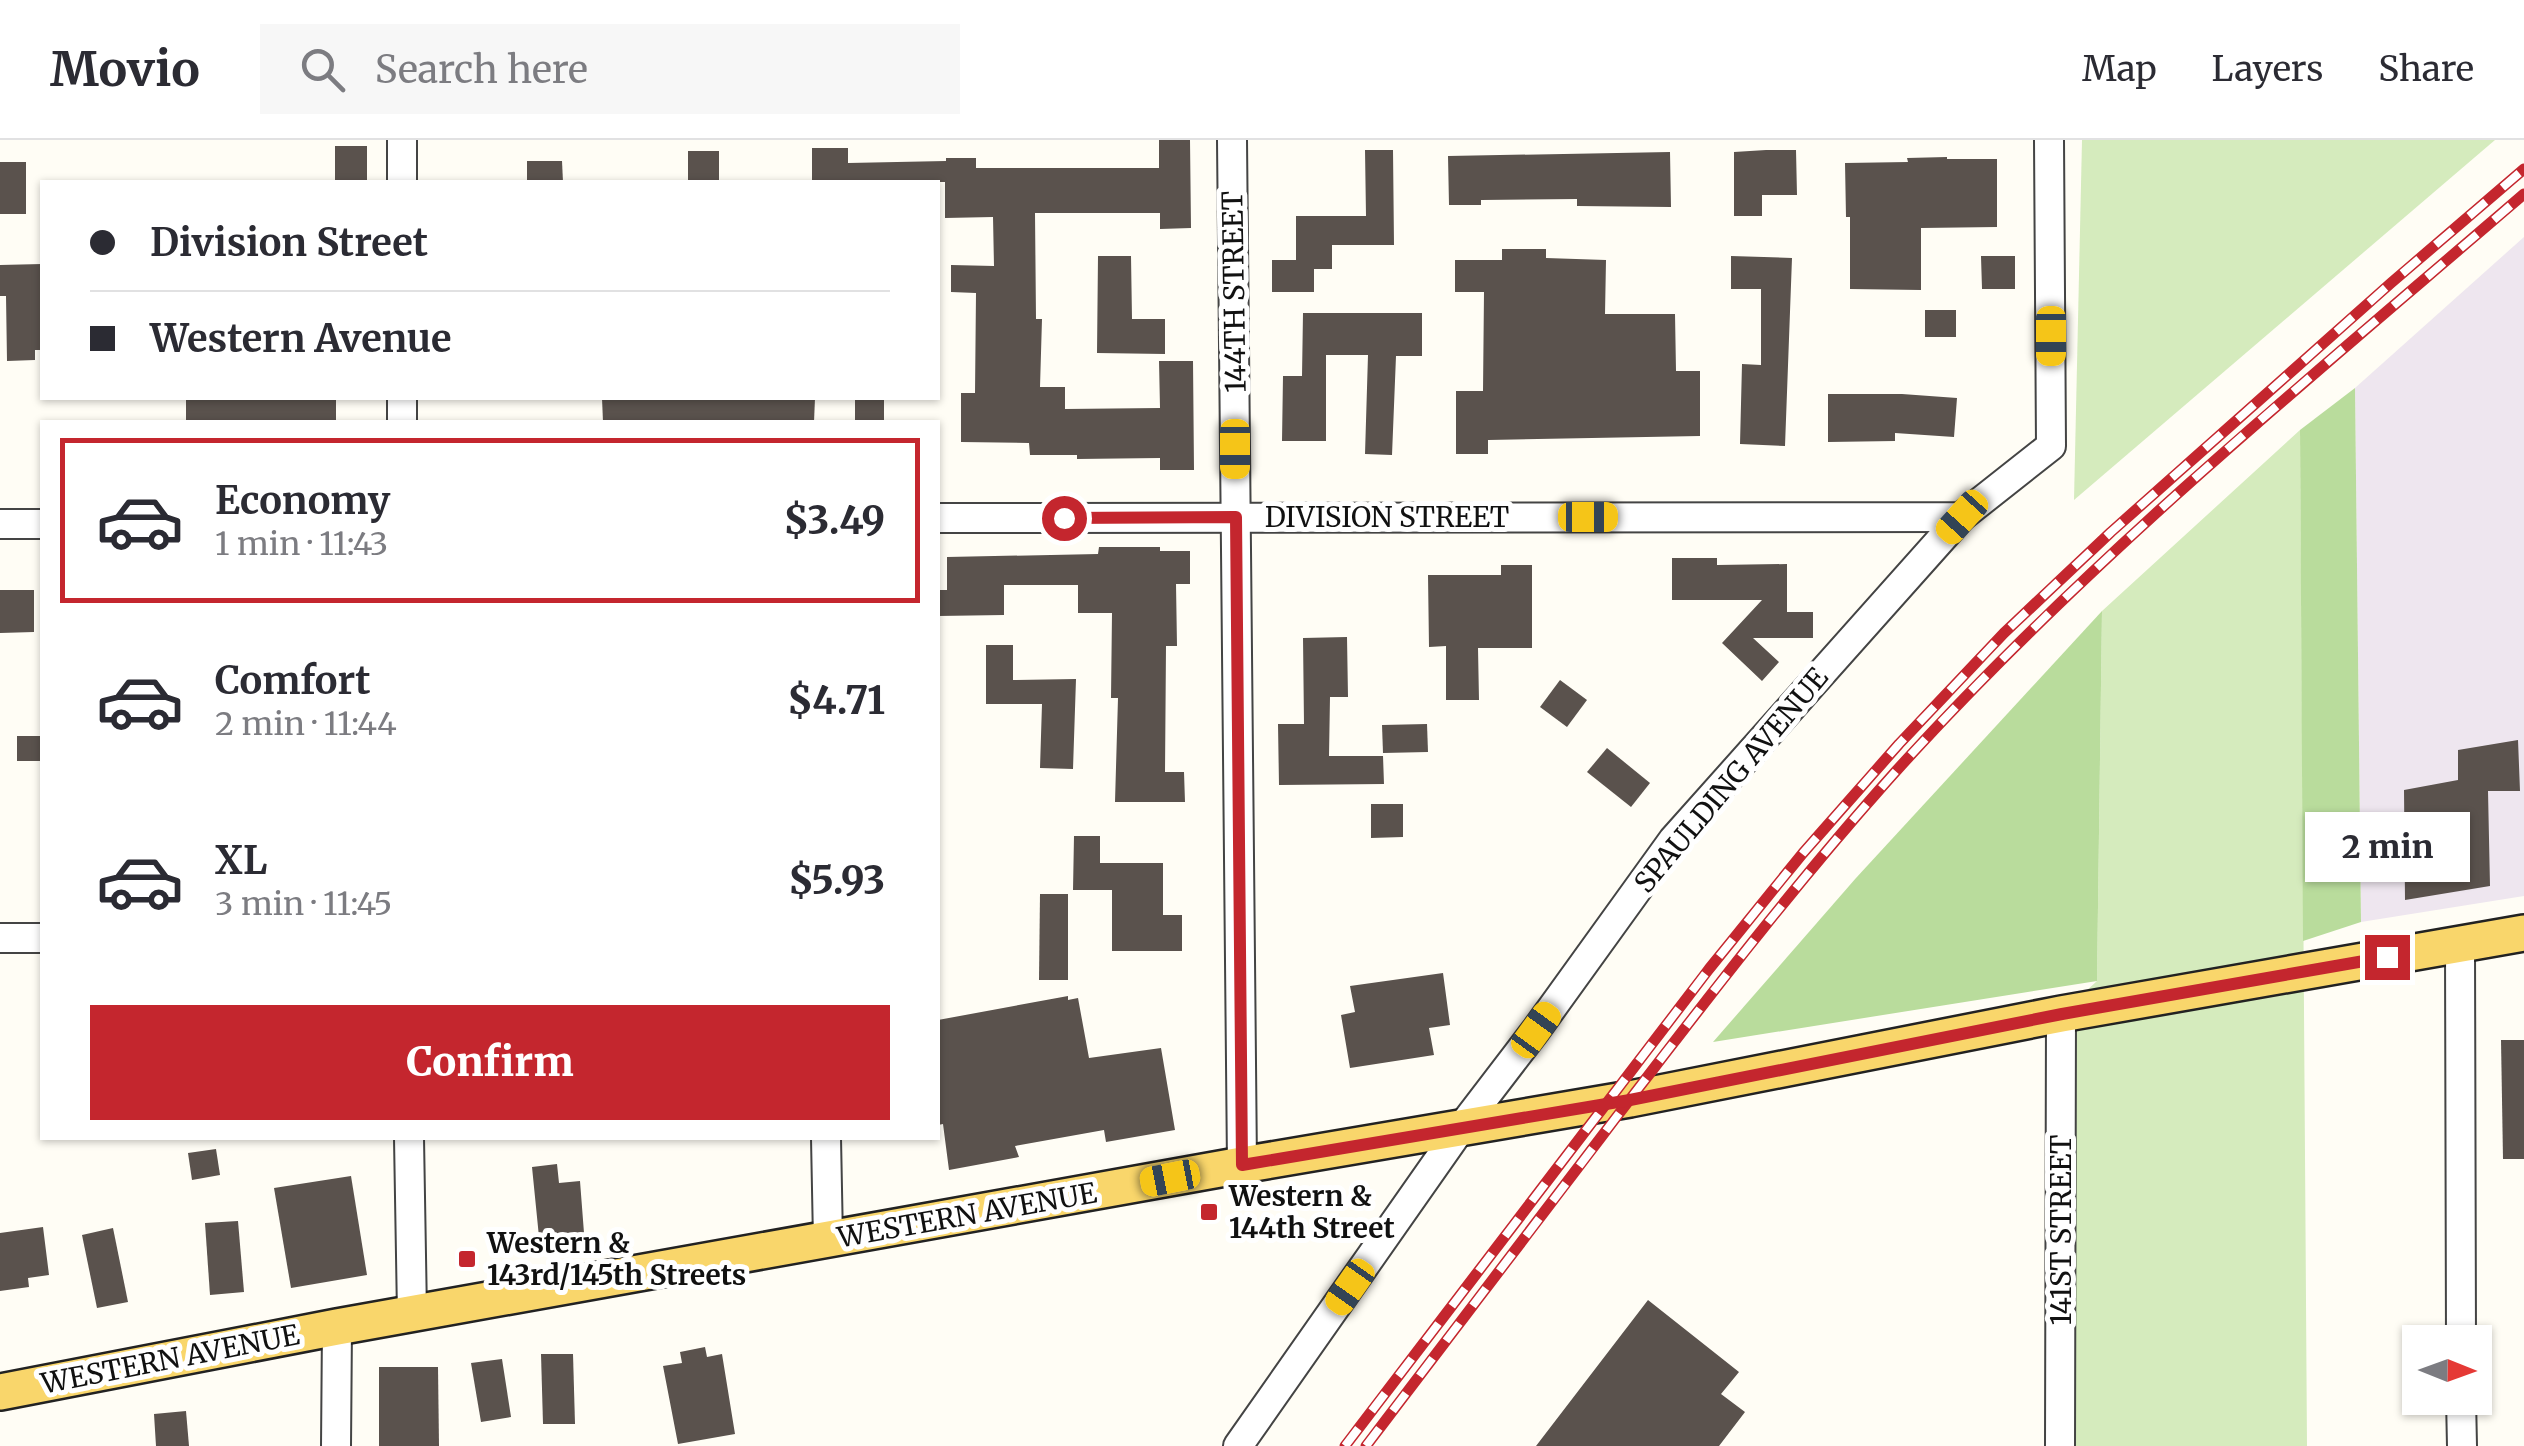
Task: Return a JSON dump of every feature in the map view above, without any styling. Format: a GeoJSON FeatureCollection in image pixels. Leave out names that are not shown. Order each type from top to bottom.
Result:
{"type":"FeatureCollection","features":[{"type":"Feature","properties":{"kind":"main road","name":"WESTERN AVENUE"},"geometry":{"type":"LineString","coordinates":[[0,1392],[1242,1165],[1630,1100],[2062,1014],[2524,932]]}},
{"type":"Feature","properties":{"kind":"street"},"geometry":{"type":"LineString","coordinates":[[402,140],[402,180]]}},
{"type":"Feature","properties":{"kind":"street","name":"144TH STREET"},"geometry":{"type":"LineString","coordinates":[[1232,140],[1242,1165]]}},
{"type":"Feature","properties":{"kind":"street"},"geometry":{"type":"LineString","coordinates":[[1962,517],[2052,446],[2048,140]]}},
{"type":"Feature","properties":{"kind":"street","name":"DIVISION STREET"},"geometry":{"type":"LineString","coordinates":[[940,518],[1962,517]]}},
{"type":"Feature","properties":{"kind":"street","name":"SPAULDING AVENUE"},"geometry":{"type":"LineString","coordinates":[[1238,1446],[1462,1128],[1673,840],[1962,517]]}},
{"type":"Feature","properties":{"kind":"street"},"geometry":{"type":"LineString","coordinates":[[0,524],[40,524]]}},
{"type":"Feature","properties":{"kind":"street"},"geometry":{"type":"LineString","coordinates":[[0,938],[40,938]]}},
{"type":"Feature","properties":{"kind":"street"},"geometry":{"type":"LineString","coordinates":[[2460,944],[2461,1325]]}},
{"type":"Feature","properties":{"kind":"street","name":"141ST STREET"},"geometry":{"type":"LineString","coordinates":[[2060,1446],[2062,1014]]}},
{"type":"Feature","properties":{"kind":"street"},"geometry":{"type":"LineString","coordinates":[[409,1140],[412,1314]]}},
{"type":"Feature","properties":{"kind":"street"},"geometry":{"type":"LineString","coordinates":[[826,1140],[828,1240]]}},
{"type":"Feature","properties":{"kind":"street"},"geometry":{"type":"LineString","coordinates":[[336,1446],[337,1328]]}},
{"type":"Feature","properties":{"kind":"street"},"geometry":{"type":"LineString","coordinates":[[2461,1415],[2462,1446]]}},
{"type":"Feature","properties":{"kind":"shaded area"},"geometry":{"type":"Polygon","coordinates":[[[2524,237],[2524,896],[2361,922],[2355,388],[2524,237]]]}},
{"type":"Feature","properties":{"kind":"green space"},"geometry":{"type":"Polygon","coordinates":[[[2082,140],[2495,140],[2074,500],[2082,140]]]}},
{"type":"Feature","properties":{"kind":"green space"},"geometry":{"type":"Polygon","coordinates":[[[2355,388],[2361,922],[2303,941],[2300,430],[2355,388]]]}},
{"type":"Feature","properties":{"kind":"green space"},"geometry":{"type":"Polygon","coordinates":[[[2300,430],[2307,1446],[2061,1446],[2061,1014],[2097,981],[2102,611],[2300,430]]]}},
{"type":"Feature","properties":{"kind":"green space"},"geometry":{"type":"Polygon","coordinates":[[[2102,611],[2097,981],[1713,1042],[1856,878],[2102,611]]]}},
{"type":"Feature","properties":{"kind":"building"},"geometry":{"type":"Polygon","coordinates":[[[1159,140],[1190,140],[1191,228],[1160,229],[1160,213],[1035,213],[1036,319],[1042,319],[1040,387],[1065,387],[1065,409],[1160,408],[1159,361],[1193,361],[1194,470],[1160,470],[1160,458],[1077,459],[1077,455],[1030,455],[1029,443],[961,442],[961,393],[975,393],[976,293],[951,292],[951,265],[994,266],[993,217],[945,218],[945,182],[940,180],[812,180],[812,148],[848,148],[848,163],[976,158],[976,168],[1159,168],[1159,140]]]}},
{"type":"Feature","properties":{"kind":"building"},"geometry":{"type":"Polygon","coordinates":[[[335,146],[367,146],[367,180],[335,180],[335,146]]]}},
{"type":"Feature","properties":{"kind":"building"},"geometry":{"type":"Polygon","coordinates":[[[1365,150],[1393,150],[1394,245],[1332,245],[1332,269],[1314,269],[1314,292],[1272,292],[1272,260],[1296,260],[1296,216],[1366,216],[1365,150]]]}},
{"type":"Feature","properties":{"kind":"building"},"geometry":{"type":"Polygon","coordinates":[[[1796,150],[1797,195],[1762,195],[1762,216],[1734,216],[1734,152],[1796,150]]]}},
{"type":"Feature","properties":{"kind":"building"},"geometry":{"type":"Polygon","coordinates":[[[688,151],[719,151],[719,180],[688,180],[688,151]]]}},
{"type":"Feature","properties":{"kind":"building"},"geometry":{"type":"Polygon","coordinates":[[[1670,152],[1671,207],[1577,206],[1577,199],[1481,200],[1481,205],[1449,205],[1448,156],[1670,152]]]}},
{"type":"Feature","properties":{"kind":"building"},"geometry":{"type":"Polygon","coordinates":[[[1947,157],[1997,159],[1997,227],[1921,228],[1921,290],[1850,289],[1845,163],[1947,157]]]}},
{"type":"Feature","properties":{"kind":"building"},"geometry":{"type":"Polygon","coordinates":[[[527,161],[562,161],[563,180],[527,180],[527,161]]]}},
{"type":"Feature","properties":{"kind":"building"},"geometry":{"type":"Polygon","coordinates":[[[0,162],[26,162],[26,214],[0,214],[0,162]]]}},
{"type":"Feature","properties":{"kind":"building"},"geometry":{"type":"Polygon","coordinates":[[[1502,249],[1546,249],[1546,258],[1606,260],[1605,314],[1675,314],[1676,371],[1700,371],[1700,436],[1488,440],[1488,454],[1456,454],[1456,391],[1483,391],[1484,292],[1455,292],[1455,260],[1502,260],[1502,249]]]}},
{"type":"Feature","properties":{"kind":"building"},"geometry":{"type":"Polygon","coordinates":[[[1098,256],[1131,256],[1132,319],[1165,319],[1165,354],[1097,353],[1098,256]]]}},
{"type":"Feature","properties":{"kind":"building"},"geometry":{"type":"Polygon","coordinates":[[[1731,256],[1792,258],[1785,446],[1740,444],[1742,364],[1761,365],[1761,289],[1731,289],[1731,256]]]}},
{"type":"Feature","properties":{"kind":"building"},"geometry":{"type":"Polygon","coordinates":[[[1981,256],[2015,256],[2015,289],[1982,289],[1981,256]]]}},
{"type":"Feature","properties":{"kind":"building"},"geometry":{"type":"Polygon","coordinates":[[[40,264],[40,350],[35,350],[35,360],[7,361],[6,296],[0,296],[0,265],[40,264]]]}},
{"type":"Feature","properties":{"kind":"building"},"geometry":{"type":"Polygon","coordinates":[[[1925,310],[1956,310],[1956,337],[1925,337],[1925,310]]]}},
{"type":"Feature","properties":{"kind":"building"},"geometry":{"type":"Polygon","coordinates":[[[1303,313],[1422,313],[1422,356],[1396,356],[1392,455],[1365,454],[1368,355],[1326,355],[1326,441],[1282,441],[1283,376],[1302,376],[1303,313]]]}},
{"type":"Feature","properties":{"kind":"building"},"geometry":{"type":"Polygon","coordinates":[[[1828,394],[1957,398],[1954,437],[1895,433],[1895,441],[1828,442],[1828,394]]]}},
{"type":"Feature","properties":{"kind":"building"},"geometry":{"type":"Polygon","coordinates":[[[186,400],[336,400],[336,420],[186,420],[186,400]]]}},
{"type":"Feature","properties":{"kind":"building"},"geometry":{"type":"Polygon","coordinates":[[[602,400],[815,400],[814,420],[603,420],[602,400]]]}},
{"type":"Feature","properties":{"kind":"building"},"geometry":{"type":"Polygon","coordinates":[[[855,400],[884,400],[884,420],[855,420],[855,400]]]}},
{"type":"Feature","properties":{"kind":"building"},"geometry":{"type":"Polygon","coordinates":[[[1099,547],[1190,551],[1190,584],[1176,584],[1177,646],[1166,646],[1165,772],[1184,772],[1185,802],[1115,802],[1118,698],[1111,698],[1112,613],[1078,613],[1078,585],[1004,585],[1004,615],[940,616],[940,590],[947,590],[947,557],[1098,554],[1099,547]]]}},
{"type":"Feature","properties":{"kind":"building"},"geometry":{"type":"Polygon","coordinates":[[[1672,558],[1717,558],[1717,565],[1787,564],[1787,612],[1813,612],[1813,638],[1753,638],[1779,662],[1762,681],[1722,643],[1762,600],[1672,600],[1672,558]]]}},
{"type":"Feature","properties":{"kind":"building"},"geometry":{"type":"Polygon","coordinates":[[[1501,565],[1532,565],[1532,648],[1478,648],[1479,700],[1446,700],[1446,646],[1429,647],[1428,575],[1501,575],[1501,565]]]}},
{"type":"Feature","properties":{"kind":"building"},"geometry":{"type":"Polygon","coordinates":[[[0,590],[34,590],[34,632],[0,633],[0,590]]]}},
{"type":"Feature","properties":{"kind":"building"},"geometry":{"type":"Polygon","coordinates":[[[1347,637],[1348,697],[1330,697],[1329,756],[1383,756],[1384,784],[1279,785],[1278,724],[1304,724],[1303,638],[1347,637]]]}},
{"type":"Feature","properties":{"kind":"building"},"geometry":{"type":"Polygon","coordinates":[[[986,645],[1013,645],[1013,680],[1076,679],[1073,769],[1040,768],[1042,704],[986,704],[986,645]]]}},
{"type":"Feature","properties":{"kind":"building"},"geometry":{"type":"Polygon","coordinates":[[[1560,680],[1587,700],[1567,727],[1540,707],[1560,680]]]}},
{"type":"Feature","properties":{"kind":"building"},"geometry":{"type":"Polygon","coordinates":[[[1427,724],[1428,752],[1383,753],[1382,725],[1427,724]]]}},
{"type":"Feature","properties":{"kind":"building"},"geometry":{"type":"Polygon","coordinates":[[[17,736],[40,736],[40,761],[17,761],[17,736]]]}},
{"type":"Feature","properties":{"kind":"building"},"geometry":{"type":"Polygon","coordinates":[[[2518,740],[2520,791],[2488,791],[2490,886],[2405,900],[2404,790],[2458,780],[2458,750],[2518,740]]]}},
{"type":"Feature","properties":{"kind":"building"},"geometry":{"type":"Polygon","coordinates":[[[1607,748],[1650,783],[1631,807],[1587,772],[1607,748]]]}},
{"type":"Feature","properties":{"kind":"building"},"geometry":{"type":"Polygon","coordinates":[[[1371,804],[1403,804],[1403,837],[1371,838],[1371,804]]]}},
{"type":"Feature","properties":{"kind":"building"},"geometry":{"type":"Polygon","coordinates":[[[1074,836],[1100,836],[1100,863],[1163,863],[1163,915],[1182,915],[1182,951],[1112,951],[1112,890],[1073,890],[1074,836]]]}},
{"type":"Feature","properties":{"kind":"building"},"geometry":{"type":"Polygon","coordinates":[[[1040,894],[1068,894],[1068,980],[1039,980],[1040,894]]]}},
{"type":"Feature","properties":{"kind":"building"},"geometry":{"type":"Polygon","coordinates":[[[1443,973],[1450,1025],[1429,1028],[1434,1055],[1350,1068],[1341,1015],[1355,1012],[1350,986],[1443,973]]]}},
{"type":"Feature","properties":{"kind":"building"},"geometry":{"type":"Polygon","coordinates":[[[1068,996],[1068,1000],[1078,998],[1089,1058],[1161,1048],[1175,1130],[1106,1142],[1104,1130],[1015,1146],[1019,1157],[949,1170],[943,1124],[940,1125],[940,1020],[1068,996]]]}},
{"type":"Feature","properties":{"kind":"building"},"geometry":{"type":"Polygon","coordinates":[[[2501,1040],[2524,1040],[2524,1159],[2503,1159],[2501,1040]]]}},
{"type":"Feature","properties":{"kind":"building"},"geometry":{"type":"Polygon","coordinates":[[[216,1149],[220,1175],[192,1180],[188,1153],[216,1149]]]}},
{"type":"Feature","properties":{"kind":"building"},"geometry":{"type":"Polygon","coordinates":[[[557,1164],[559,1183],[580,1181],[584,1233],[539,1237],[532,1167],[557,1164]]]}},
{"type":"Feature","properties":{"kind":"building"},"geometry":{"type":"Polygon","coordinates":[[[351,1176],[367,1275],[291,1288],[274,1188],[351,1176]]]}},
{"type":"Feature","properties":{"kind":"building"},"geometry":{"type":"Polygon","coordinates":[[[238,1221],[244,1292],[210,1295],[205,1223],[238,1221]]]}},
{"type":"Feature","properties":{"kind":"building"},"geometry":{"type":"Polygon","coordinates":[[[43,1227],[49,1275],[28,1278],[29,1287],[0,1291],[0,1233],[43,1227]]]}},
{"type":"Feature","properties":{"kind":"building"},"geometry":{"type":"Polygon","coordinates":[[[113,1228],[128,1302],[97,1308],[82,1235],[113,1228]]]}},
{"type":"Feature","properties":{"kind":"building"},"geometry":{"type":"Polygon","coordinates":[[[1648,1300],[1739,1372],[1721,1394],[1745,1412],[1719,1446],[1536,1446],[1648,1300]]]}},
{"type":"Feature","properties":{"kind":"building"},"geometry":{"type":"Polygon","coordinates":[[[705,1347],[707,1357],[722,1354],[735,1434],[678,1444],[663,1366],[682,1363],[680,1352],[705,1347]]]}},
{"type":"Feature","properties":{"kind":"building"},"geometry":{"type":"Polygon","coordinates":[[[541,1354],[573,1354],[575,1424],[543,1424],[541,1354]]]}},
{"type":"Feature","properties":{"kind":"building"},"geometry":{"type":"Polygon","coordinates":[[[502,1359],[511,1417],[481,1422],[471,1363],[502,1359]]]}},
{"type":"Feature","properties":{"kind":"building"},"geometry":{"type":"Polygon","coordinates":[[[379,1367],[438,1367],[439,1446],[379,1446],[379,1367]]]}},
{"type":"Feature","properties":{"kind":"building"},"geometry":{"type":"Polygon","coordinates":[[[186,1411],[189,1446],[156,1446],[154,1414],[186,1411]]]}},
{"type":"Feature","properties":{"kind":"railway"},"geometry":{"type":"LineString","coordinates":[[1345,1446],[1709,969],[1803,853],[1899,744],[2004,633],[2111,532],[2524,169]]}},
{"type":"Feature","properties":{"kind":"railway"},"geometry":{"type":"LineString","coordinates":[[1366,1446],[1722,981],[1897,770],[1970,692],[2123,544],[2281,402],[2524,194]]}},
{"type":"Feature","properties":{"kind":"place","name":"Western & 144th Street"},"geometry":{"type":"Point","coordinates":[1209,1212]}},
{"type":"Feature","properties":{"kind":"place","name":"Western & 143rd/145th Streets"},"geometry":{"type":"Point","coordinates":[467,1259]}},
{"type":"Feature","properties":{"kind":"route"},"geometry":{"type":"LineString","coordinates":[[1064,518],[1236,517],[1242,1165],[1630,1100],[2062,1014],[2387,957]]}}]}
